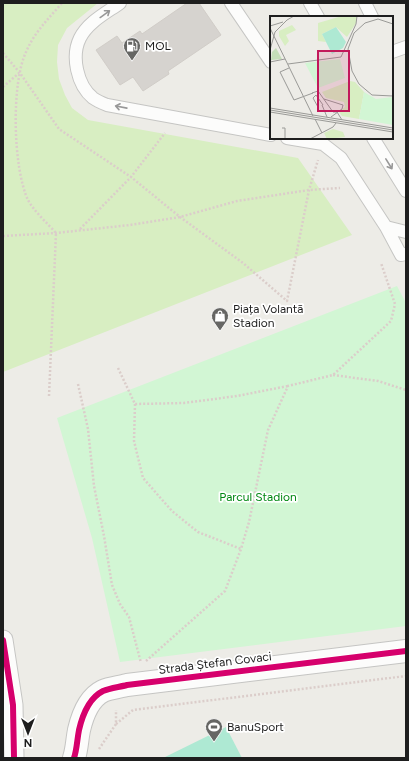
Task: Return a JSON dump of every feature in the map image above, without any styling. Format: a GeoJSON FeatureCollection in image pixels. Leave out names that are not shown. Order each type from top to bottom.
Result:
{"type":"FeatureCollection","features":[{"type":"Feature","properties":{"kind":"street"},"geometry":{"type":"LineString","coordinates":[[3,640],[13,705],[14,758]]}},
{"type":"Feature","properties":{"kind":"street","name":"Strada Ștefan Covaci"},"geometry":{"type":"LineString","coordinates":[[74,758],[83,717],[91,702],[102,691],[127,685],[406,651]]}},
{"type":"Feature","properties":{"kind":"lane"},"geometry":{"type":"LineString","coordinates":[[120,3],[91,24],[80,37],[76,55],[79,76],[92,98],[99,102],[159,115],[270,135]]}},
{"type":"Feature","properties":{"kind":"lane"},"geometry":{"type":"LineString","coordinates":[[231,3],[270,61]]}},
{"type":"Feature","properties":{"kind":"lane"},"geometry":{"type":"LineString","coordinates":[[310,3],[317,16]]}},
{"type":"Feature","properties":{"kind":"lane"},"geometry":{"type":"LineString","coordinates":[[365,3],[372,16]]}},
{"type":"Feature","properties":{"kind":"lane"},"geometry":{"type":"LineString","coordinates":[[393,52],[405,48]]}},
{"type":"Feature","properties":{"kind":"lane"},"geometry":{"type":"LineString","coordinates":[[298,139],[321,141],[341,158],[403,254]]}},
{"type":"Feature","properties":{"kind":"lane"},"geometry":{"type":"LineString","coordinates":[[374,139],[406,191]]}},
{"type":"Feature","properties":{"kind":"lane"},"geometry":{"type":"LineString","coordinates":[[386,227],[406,232]]}},
{"type":"Feature","properties":{"kind":"path"},"geometry":{"type":"LineString","coordinates":[[49,396],[56,233],[29,201],[21,178],[18,156],[17,89],[25,54],[35,34],[62,3]]}},
{"type":"Feature","properties":{"kind":"path"},"geometry":{"type":"LineString","coordinates":[[3,53],[20,73],[59,129],[131,177],[180,217],[225,250],[287,301],[309,190],[321,141]]}},
{"type":"Feature","properties":{"kind":"path"},"geometry":{"type":"LineString","coordinates":[[3,87],[20,73]]}},
{"type":"Feature","properties":{"kind":"path"},"geometry":{"type":"LineString","coordinates":[[80,230],[131,177],[177,118]]}},
{"type":"Feature","properties":{"kind":"path"},"geometry":{"type":"LineString","coordinates":[[3,236],[56,233],[130,225],[180,217],[237,202],[309,190],[359,187]]}},
{"type":"Feature","properties":{"kind":"path"},"geometry":{"type":"LineString","coordinates":[[333,375],[391,321],[395,304],[381,263]]}},
{"type":"Feature","properties":{"kind":"path"},"geometry":{"type":"LineString","coordinates":[[118,368],[134,404],[134,441],[143,478],[172,511],[198,532],[241,549]]}},
{"type":"Feature","properties":{"kind":"path"},"geometry":{"type":"LineString","coordinates":[[134,404],[184,403],[237,396],[333,375],[378,380],[406,390]]}},
{"type":"Feature","properties":{"kind":"path"},"geometry":{"type":"LineString","coordinates":[[78,384],[88,429],[94,486],[112,585],[120,604],[129,617],[141,665],[225,592],[249,522],[268,430],[288,386]]}},
{"type":"Feature","properties":{"kind":"path"},"geometry":{"type":"LineString","coordinates":[[97,752],[116,724],[133,710],[406,676]]}},
{"type":"Feature","properties":{"kind":"path"},"geometry":{"type":"LineString","coordinates":[[116,724],[116,699],[127,685]]}},
{"type":"Feature","properties":{"kind":"green space"},"geometry":{"type":"Polygon","coordinates":[[[3,3],[98,3],[67,28],[58,45],[57,62],[59,79],[72,108],[88,120],[298,158],[352,235],[3,372],[3,3]]]}},
{"type":"Feature","properties":{"kind":"green space","name":"Parcul Stadion"},"geometry":{"type":"Polygon","coordinates":[[[397,286],[406,303],[406,626],[120,662],[92,538],[57,418],[397,286]]]}},
{"type":"Feature","properties":{"kind":"green space","name":"BanuSport"},"geometry":{"type":"Polygon","coordinates":[[[226,727],[242,758],[163,758],[226,727]]]}},
{"type":"Feature","properties":{"kind":"building"},"geometry":{"type":"Polygon","coordinates":[[[187,3],[199,3],[221,35],[168,71],[169,74],[143,91],[133,77],[120,85],[96,50],[117,36],[122,43],[140,31],[142,34],[187,3]]]}},
{"type":"Feature","properties":{"kind":"cycle path"},"geometry":{"type":"LineString","coordinates":[[3,640],[13,705],[14,758]]}},
{"type":"Feature","properties":{"kind":"cycle path"},"geometry":{"type":"LineString","coordinates":[[74,758],[79,730],[84,714],[94,698],[106,690],[127,685],[406,651]]}},
{"type":"Feature","properties":{"kind":"place","name":"MOL"},"geometry":{"type":"Point","coordinates":[132,61]}},
{"type":"Feature","properties":{"kind":"place","name":"Piața Volantă Stadion"},"geometry":{"type":"Point","coordinates":[220,331]}},
{"type":"Feature","properties":{"kind":"place","name":"BanuSport"},"geometry":{"type":"Point","coordinates":[214,742]}}]}
